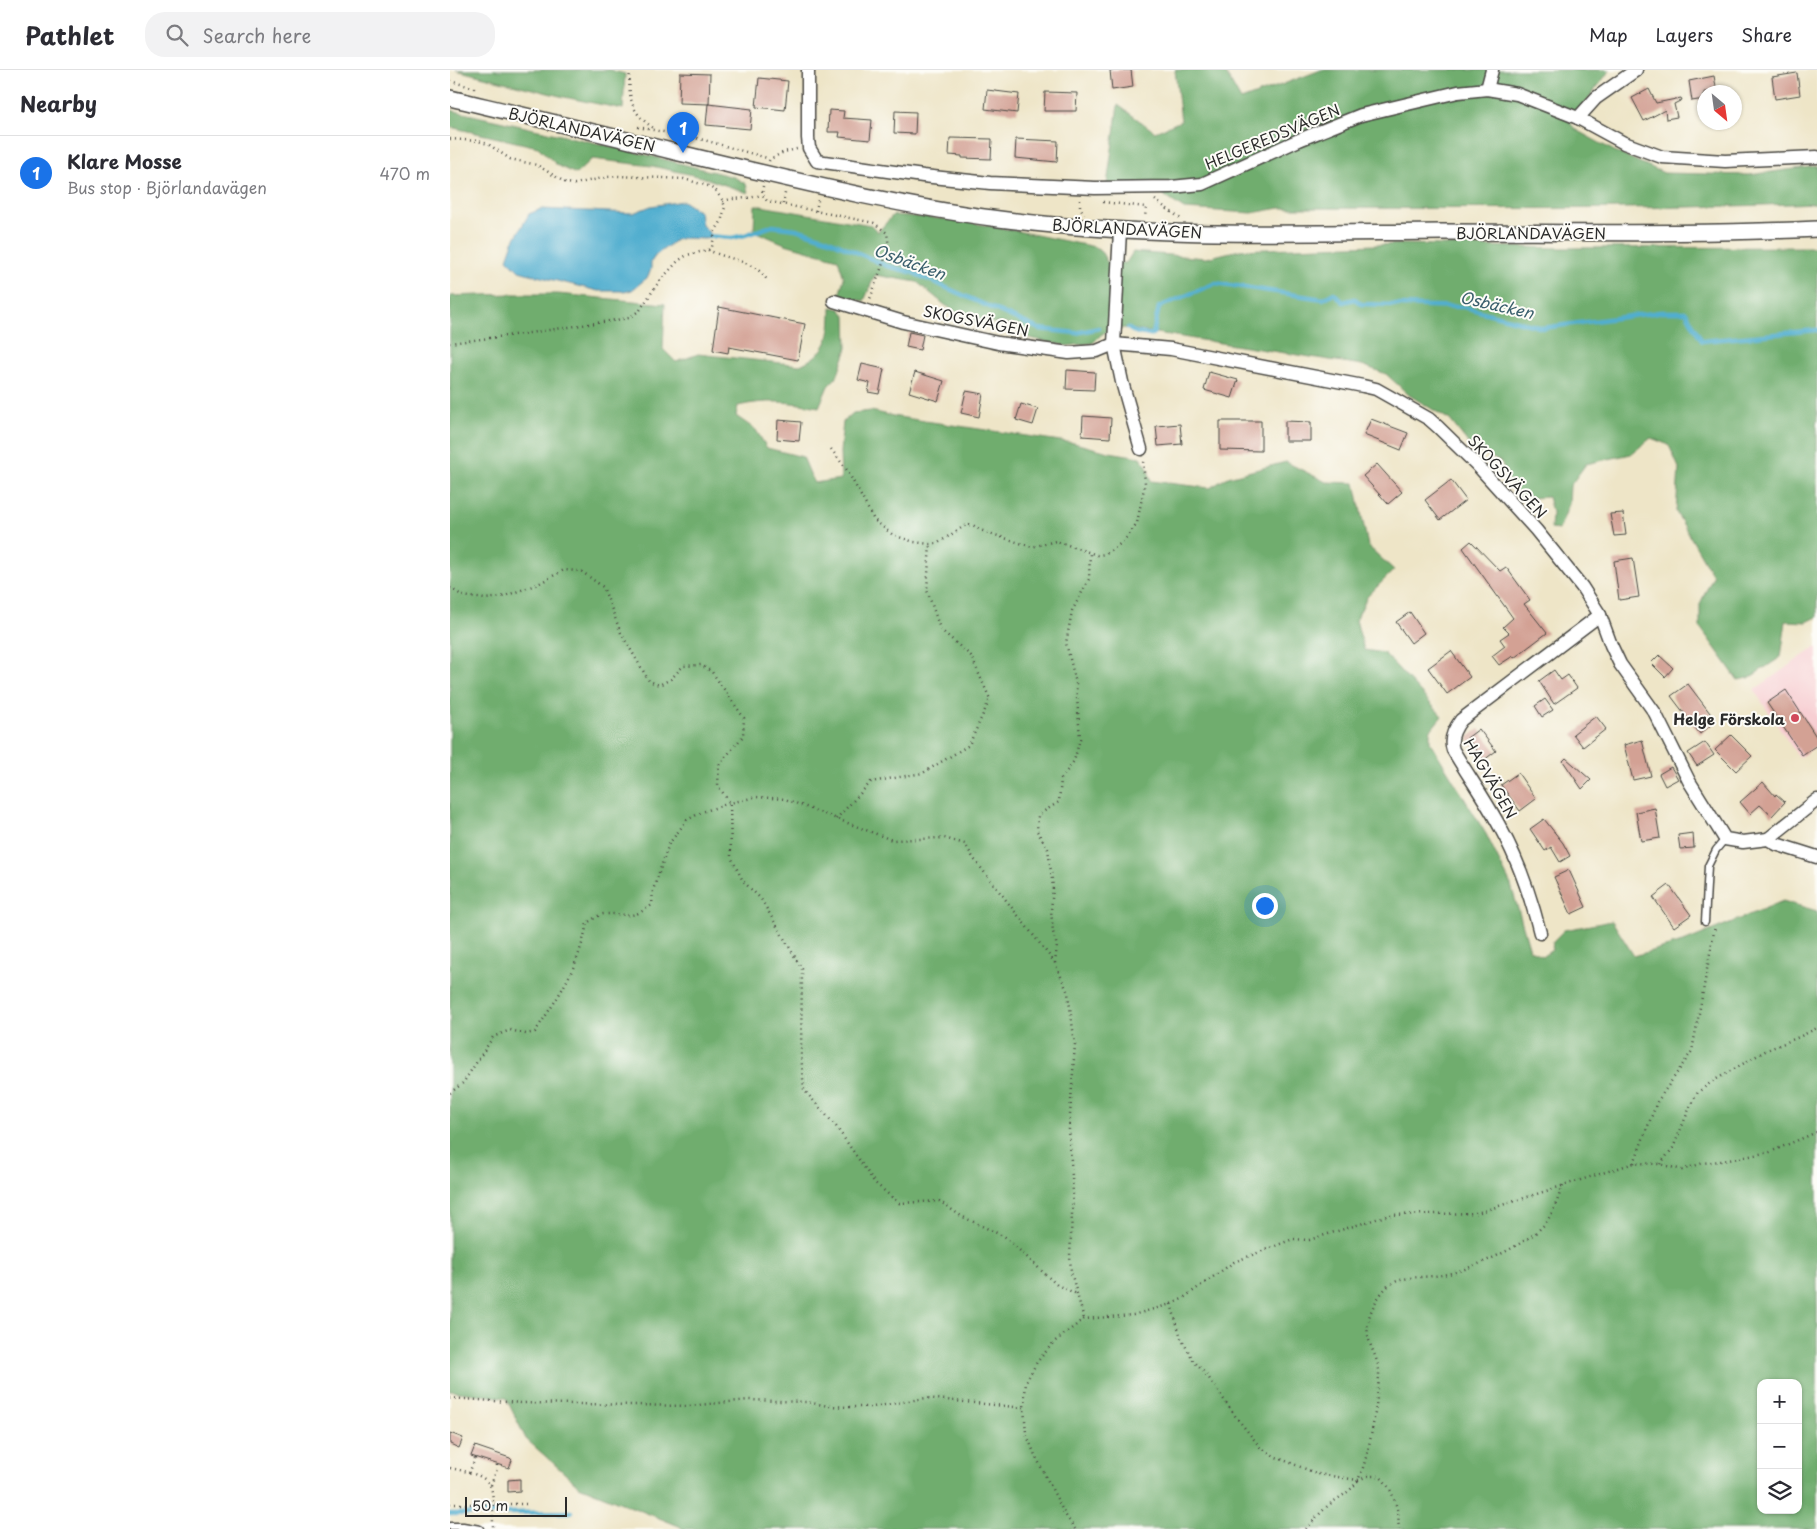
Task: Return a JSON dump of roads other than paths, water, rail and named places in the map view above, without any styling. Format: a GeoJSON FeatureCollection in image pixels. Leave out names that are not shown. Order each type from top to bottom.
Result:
{"type":"FeatureCollection","features":[{"type":"Feature","properties":{"kind":"street","name":"HELGEREDSVÄGEN"},"geometry":{"type":"LineString","coordinates":[[808,70],[808,138],[809,148],[817,160],[923,176],[990,183],[1095,188],[1171,188],[1202,184],[1299,140],[1361,116],[1458,92],[1486,89],[1517,94],[1578,118],[1624,143],[1662,157],[1725,161],[1817,157]]}},
{"type":"Feature","properties":{"kind":"street"},"geometry":{"type":"LineString","coordinates":[[1486,89],[1492,70]]}},
{"type":"Feature","properties":{"kind":"street"},"geometry":{"type":"LineString","coordinates":[[1578,118],[1596,98],[1636,70]]}},
{"type":"Feature","properties":{"kind":"street","name":"BJÖRLANDAVÄGEN"},"geometry":{"type":"LineString","coordinates":[[450,98],[765,174],[888,200],[999,219],[1120,231],[1284,233],[1671,232],[1817,229]]}},
{"type":"Feature","properties":{"kind":"street"},"geometry":{"type":"LineString","coordinates":[[1120,231],[1114,344],[1122,382],[1141,449]]}},
{"type":"Feature","properties":{"kind":"street","name":"SKOGSVÄGEN"},"geometry":{"type":"LineString","coordinates":[[834,301],[903,322],[972,339],[1069,353],[1097,351],[1114,344],[1171,349],[1363,386],[1376,389],[1428,419],[1478,466],[1536,530],[1582,587],[1600,615],[1611,646],[1620,664],[1655,713],[1689,781],[1725,839]]}},
{"type":"Feature","properties":{"kind":"street","name":"HAGVÄGEN"},"geometry":{"type":"LineString","coordinates":[[1540,933],[1529,894],[1514,855],[1500,826],[1453,750],[1452,737],[1460,720],[1600,615]]}},
{"type":"Feature","properties":{"kind":"street"},"geometry":{"type":"LineString","coordinates":[[1725,839],[1743,842],[1768,839],[1817,800]]}},
{"type":"Feature","properties":{"kind":"street"},"geometry":{"type":"LineString","coordinates":[[1768,839],[1776,844],[1817,857]]}},
{"type":"Feature","properties":{"kind":"lane"},"geometry":{"type":"LineString","coordinates":[[1705,922],[1708,866],[1712,856],[1725,839]]}},
{"type":"Feature","properties":{"kind":"lane"},"geometry":{"type":"LineString","coordinates":[[450,1526],[472,1526],[480,1529]]}},
{"type":"Feature","properties":{"kind":"water"},"geometry":{"type":"Polygon","coordinates":[[[683,201],[700,212],[702,225],[709,232],[709,236],[705,239],[683,238],[676,240],[656,255],[651,262],[648,277],[632,290],[624,292],[598,291],[537,276],[519,271],[507,259],[513,242],[529,214],[541,209],[633,213],[651,206],[683,201]]]}},
{"type":"Feature","properties":{"kind":"waterway","name":"Osbäcken"},"geometry":{"type":"LineString","coordinates":[[709,236],[732,238],[772,226],[796,229],[827,239],[887,266],[911,272],[1039,329],[1076,333],[1099,328]]}},
{"type":"Feature","properties":{"kind":"waterway","name":"Osbäcken"},"geometry":{"type":"LineString","coordinates":[[1128,328],[1140,333],[1153,334],[1159,307],[1216,283],[1323,299],[1334,293],[1343,302],[1355,299],[1361,304],[1464,307],[1543,328],[1660,312],[1686,312],[1702,341],[1817,330]]}},
{"type":"Feature","properties":{"kind":"waterway"},"geometry":{"type":"LineString","coordinates":[[450,1514],[571,1512]]}},
{"type":"Feature","properties":{"kind":"place","name":"Klare Mosse"},"geometry":{"type":"Point","coordinates":[683,153]}},
{"type":"Feature","properties":{"kind":"place","name":"Helge Förskola"},"geometry":{"type":"Point","coordinates":[1795,718]}}]}
